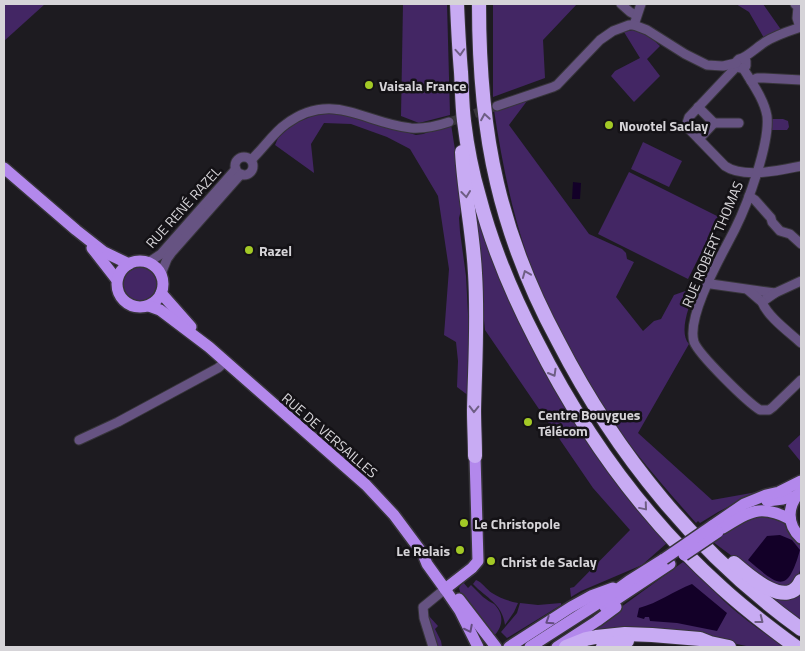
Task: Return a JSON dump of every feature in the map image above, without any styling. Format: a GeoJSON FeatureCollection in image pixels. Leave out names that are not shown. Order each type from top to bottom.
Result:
{"type":"FeatureCollection","features":[{"type":"Feature","properties":{"kind":"highway"},"geometry":{"type":"LineString","coordinates":[[457,4],[464,112],[469,152],[478,195],[498,256],[517,302],[548,366],[569,402],[605,456],[634,495],[670,537],[739,604],[796,647]]}},
{"type":"Feature","properties":{"kind":"highway"},"geometry":{"type":"LineString","coordinates":[[478,4],[482,101],[491,159],[504,210],[523,268],[534,295],[564,354],[604,422],[639,472],[712,553],[769,605],[801,629]]}},
{"type":"Feature","properties":{"kind":"highway"},"geometry":{"type":"LineString","coordinates":[[464,112],[460,125],[464,184],[474,252],[476,294],[475,458]]}},
{"type":"Feature","properties":{"kind":"highway"},"geometry":{"type":"LineString","coordinates":[[689,529],[693,528],[740,568],[771,590],[781,594],[789,593],[795,590],[801,581]]}},
{"type":"Feature","properties":{"kind":"highway"},"geometry":{"type":"LineString","coordinates":[[566,647],[586,639],[625,634],[700,639],[729,647]]}},
{"type":"Feature","properties":{"kind":"highway"},"geometry":{"type":"LineString","coordinates":[[603,647],[621,641],[635,640],[710,643]]}},
{"type":"Feature","properties":{"kind":"main road"},"geometry":{"type":"LineString","coordinates":[[4,168],[104,252],[129,264]]}},
{"type":"Feature","properties":{"kind":"main road"},"geometry":{"type":"LineString","coordinates":[[76,230],[117,280]]}},
{"type":"Feature","properties":{"kind":"main road"},"geometry":{"type":"LineString","coordinates":[[139,261],[149,262],[161,274],[162,293],[149,306],[137,307],[131,305],[118,292],[117,280],[119,273],[129,264],[139,261]]}},
{"type":"Feature","properties":{"kind":"main road","name":"RUE DE VERSAILLES"},"geometry":{"type":"LineString","coordinates":[[162,293],[209,347]]}},
{"type":"Feature","properties":{"kind":"main road","name":"RUE DE VERSAILLES"},"geometry":{"type":"LineString","coordinates":[[149,306],[160,310],[209,347],[366,485],[394,515],[423,554],[431,560],[448,588],[478,647]]}},
{"type":"Feature","properties":{"kind":"main road"},"geometry":{"type":"LineString","coordinates":[[448,588],[478,561],[475,458]]}},
{"type":"Feature","properties":{"kind":"main road"},"geometry":{"type":"LineString","coordinates":[[715,529],[744,504],[779,492],[801,481]]}},
{"type":"Feature","properties":{"kind":"main road"},"geometry":{"type":"LineString","coordinates":[[728,516],[756,503],[783,500],[798,493]]}},
{"type":"Feature","properties":{"kind":"main road"},"geometry":{"type":"LineString","coordinates":[[798,493],[792,503],[790,519],[795,532],[801,538]]}},
{"type":"Feature","properties":{"kind":"main road"},"geometry":{"type":"LineString","coordinates":[[530,647],[667,562],[715,529],[754,512],[770,512],[790,519]]}},
{"type":"Feature","properties":{"kind":"main road"},"geometry":{"type":"LineString","coordinates":[[508,647],[571,606],[591,596],[630,585]]}},
{"type":"Feature","properties":{"kind":"main road"},"geometry":{"type":"LineString","coordinates":[[543,647],[630,585]]}},
{"type":"Feature","properties":{"kind":"main road"},"geometry":{"type":"LineString","coordinates":[[557,647],[626,599],[630,585]]}},
{"type":"Feature","properties":{"kind":"main road","name":"RUE DE VERSAILLES"},"geometry":{"type":"LineString","coordinates":[[448,588],[496,647]]}},
{"type":"Feature","properties":{"kind":"street"},"geometry":{"type":"LineString","coordinates":[[621,4],[636,15]]}},
{"type":"Feature","properties":{"kind":"street"},"geometry":{"type":"LineString","coordinates":[[634,25],[640,4]]}},
{"type":"Feature","properties":{"kind":"street"},"geometry":{"type":"LineString","coordinates":[[795,4],[798,7],[797,18],[801,27],[766,41],[752,51],[698,107],[689,117],[687,123],[688,128],[729,168],[756,173],[801,166]]}},
{"type":"Feature","properties":{"kind":"street"},"geometry":{"type":"LineString","coordinates":[[497,106],[557,85],[600,40],[629,25],[647,30],[685,54],[707,65],[740,64]]}},
{"type":"Feature","properties":{"kind":"street","name":"RUE ROBERT THOMAS"},"geometry":{"type":"LineString","coordinates":[[740,64],[760,97],[767,117],[767,132],[749,196],[708,282],[696,317],[693,333],[694,341],[701,353],[714,367],[754,407],[760,410],[773,408],[801,380]]}},
{"type":"Feature","properties":{"kind":"street"},"geometry":{"type":"LineString","coordinates":[[751,81],[757,78],[801,80]]}},
{"type":"Feature","properties":{"kind":"street"},"geometry":{"type":"LineString","coordinates":[[698,107],[714,123]]}},
{"type":"Feature","properties":{"kind":"street","name":"RUE RENÉ RAZEL"},"geometry":{"type":"LineString","coordinates":[[251,160],[284,125],[298,116],[314,110],[329,108],[342,110],[412,128],[449,122]]}},
{"type":"Feature","properties":{"kind":"street"},"geometry":{"type":"LineString","coordinates":[[699,139],[714,123],[739,122]]}},
{"type":"Feature","properties":{"kind":"street","name":"RUE RENÉ RAZEL"},"geometry":{"type":"LineString","coordinates":[[246,157],[251,160],[253,166],[248,174],[238,171],[236,162],[240,158],[246,157]]}},
{"type":"Feature","properties":{"kind":"street","name":"RUE RENÉ RAZEL"},"geometry":{"type":"LineString","coordinates":[[149,262],[161,254],[238,171]]}},
{"type":"Feature","properties":{"kind":"street","name":"RUE RENÉ RAZEL"},"geometry":{"type":"LineString","coordinates":[[161,274],[172,252],[238,171]]}},
{"type":"Feature","properties":{"kind":"street"},"geometry":{"type":"LineString","coordinates":[[749,196],[780,231],[790,234],[801,244]]}},
{"type":"Feature","properties":{"kind":"street"},"geometry":{"type":"LineString","coordinates":[[762,302],[775,293],[801,281]]}},
{"type":"Feature","properties":{"kind":"street"},"geometry":{"type":"LineString","coordinates":[[708,282],[775,293]]}},
{"type":"Feature","properties":{"kind":"street"},"geometry":{"type":"LineString","coordinates":[[748,290],[801,343]]}},
{"type":"Feature","properties":{"kind":"street"},"geometry":{"type":"LineString","coordinates":[[79,440],[118,422],[226,362]]}},
{"type":"Feature","properties":{"kind":"street"},"geometry":{"type":"LineString","coordinates":[[433,647],[424,618],[423,607],[448,588]]}},
{"type":"Feature","properties":{"kind":"shaded area"},"geometry":{"type":"Polygon","coordinates":[[[4,4],[45,4],[4,41],[4,4]]]}},
{"type":"Feature","properties":{"kind":"shaded area"},"geometry":{"type":"Polygon","coordinates":[[[403,4],[447,4],[450,115],[419,123],[401,116],[403,4]]]}},
{"type":"Feature","properties":{"kind":"shaded area"},"geometry":{"type":"Polygon","coordinates":[[[493,4],[577,4],[543,40],[545,78],[493,97],[493,4]]]}},
{"type":"Feature","properties":{"kind":"shaded area"},"geometry":{"type":"Polygon","coordinates":[[[736,4],[763,4],[782,31],[764,38],[749,12],[736,4]]]}},
{"type":"Feature","properties":{"kind":"shaded area"},"geometry":{"type":"Polygon","coordinates":[[[633,30],[646,33],[660,46],[647,59],[660,76],[634,102],[611,76],[615,71],[640,58],[624,32],[633,30]]]}},
{"type":"Feature","properties":{"kind":"shaded area"},"geometry":{"type":"Polygon","coordinates":[[[530,97],[509,125],[589,234],[622,249],[626,253],[627,259],[634,262],[616,297],[643,331],[654,321],[661,319],[674,295],[691,289],[695,290],[685,325],[686,339],[689,344],[638,433],[712,500],[757,492],[700,523],[698,521],[696,523],[654,474],[602,406],[566,344],[532,269],[519,231],[509,191],[494,110],[530,97]]]}},
{"type":"Feature","properties":{"kind":"shaded area"},"geometry":{"type":"Polygon","coordinates":[[[335,113],[357,117],[416,135],[451,124],[458,169],[461,210],[459,218],[460,232],[466,276],[469,333],[469,396],[457,387],[458,361],[456,342],[444,335],[449,269],[438,196],[410,149],[387,137],[351,124],[324,123],[311,144],[314,173],[275,145],[278,138],[293,124],[315,115],[335,113]]]}},
{"type":"Feature","properties":{"kind":"shaded area"},"geometry":{"type":"Polygon","coordinates":[[[770,119],[788,121],[789,127],[787,130],[770,130],[770,119]]]}},
{"type":"Feature","properties":{"kind":"shaded area"},"geometry":{"type":"Polygon","coordinates":[[[643,142],[682,161],[669,187],[631,169],[643,142]]]}},
{"type":"Feature","properties":{"kind":"shaded area"},"geometry":{"type":"Polygon","coordinates":[[[629,172],[719,217],[688,279],[598,234],[629,172]]]}},
{"type":"Feature","properties":{"kind":"shaded area"},"geometry":{"type":"Polygon","coordinates":[[[573,182],[581,183],[580,199],[572,199],[573,182]]]}},
{"type":"Feature","properties":{"kind":"shaded area"},"geometry":{"type":"Polygon","coordinates":[[[470,190],[485,241],[498,273],[595,452],[629,499],[667,543],[642,565],[571,597],[570,588],[574,587],[630,530],[593,488],[485,330],[470,190]]]}},
{"type":"Feature","properties":{"kind":"shaded area"},"geometry":{"type":"Polygon","coordinates":[[[140,267],[152,272],[157,284],[152,296],[140,301],[128,296],[123,284],[128,272],[140,267]]]}},
{"type":"Feature","properties":{"kind":"shaded area"},"geometry":{"type":"Polygon","coordinates":[[[801,434],[801,462],[788,446],[801,434]]]}},
{"type":"Feature","properties":{"kind":"shaded area"},"geometry":{"type":"Polygon","coordinates":[[[755,515],[772,516],[785,521],[791,535],[801,543],[800,571],[791,587],[771,585],[713,542],[742,520],[755,515]]]}},
{"type":"Feature","properties":{"kind":"shaded area"},"geometry":{"type":"Polygon","coordinates":[[[780,535],[792,540],[800,550],[791,574],[786,580],[780,582],[774,580],[748,560],[767,536],[780,535]]]}},
{"type":"Feature","properties":{"kind":"shaded area"},"geometry":{"type":"Polygon","coordinates":[[[683,562],[699,575],[737,613],[785,647],[751,647],[713,639],[580,637],[683,562]]]}},
{"type":"Feature","properties":{"kind":"shaded area"},"geometry":{"type":"Polygon","coordinates":[[[476,580],[495,595],[518,603],[505,625],[501,611],[493,601],[473,584],[476,580]]]}},
{"type":"Feature","properties":{"kind":"shaded area"},"geometry":{"type":"Polygon","coordinates":[[[463,582],[468,588],[471,585],[498,608],[501,625],[493,637],[461,595],[459,588],[463,582]]]}},
{"type":"Feature","properties":{"kind":"shaded area"},"geometry":{"type":"Polygon","coordinates":[[[692,584],[727,613],[717,631],[677,623],[650,621],[649,617],[644,619],[637,617],[639,608],[692,584]]]}},
{"type":"Feature","properties":{"kind":"shaded area"},"geometry":{"type":"Polygon","coordinates":[[[801,588],[801,621],[773,599],[801,588]]]}},
{"type":"Feature","properties":{"kind":"shaded area"},"geometry":{"type":"Polygon","coordinates":[[[520,603],[538,605],[561,603],[561,605],[507,638],[501,632],[517,613],[520,603]]]}},
{"type":"Feature","properties":{"kind":"shaded area"},"geometry":{"type":"Polygon","coordinates":[[[428,615],[438,626],[435,629],[442,647],[435,647],[428,615]]]}},
{"type":"Feature","properties":{"kind":"tunnel"},"geometry":{"type":"LineString","coordinates":[[449,122],[497,106]]}},
{"type":"Feature","properties":{"kind":"place","name":"Vaisala France"},"geometry":{"type":"Point","coordinates":[369,85]}},
{"type":"Feature","properties":{"kind":"place","name":"Novotel Saclay"},"geometry":{"type":"Point","coordinates":[609,125]}},
{"type":"Feature","properties":{"kind":"place","name":"Razel"},"geometry":{"type":"Point","coordinates":[249,250]}},
{"type":"Feature","properties":{"kind":"place","name":"Centre Bouygues Télécom"},"geometry":{"type":"Point","coordinates":[528,422]}},
{"type":"Feature","properties":{"kind":"place","name":"Le Christopole"},"geometry":{"type":"Point","coordinates":[464,523]}},
{"type":"Feature","properties":{"kind":"place","name":"Le Relais"},"geometry":{"type":"Point","coordinates":[460,550]}},
{"type":"Feature","properties":{"kind":"place","name":"Christ de Saclay"},"geometry":{"type":"Point","coordinates":[491,561]}}]}
